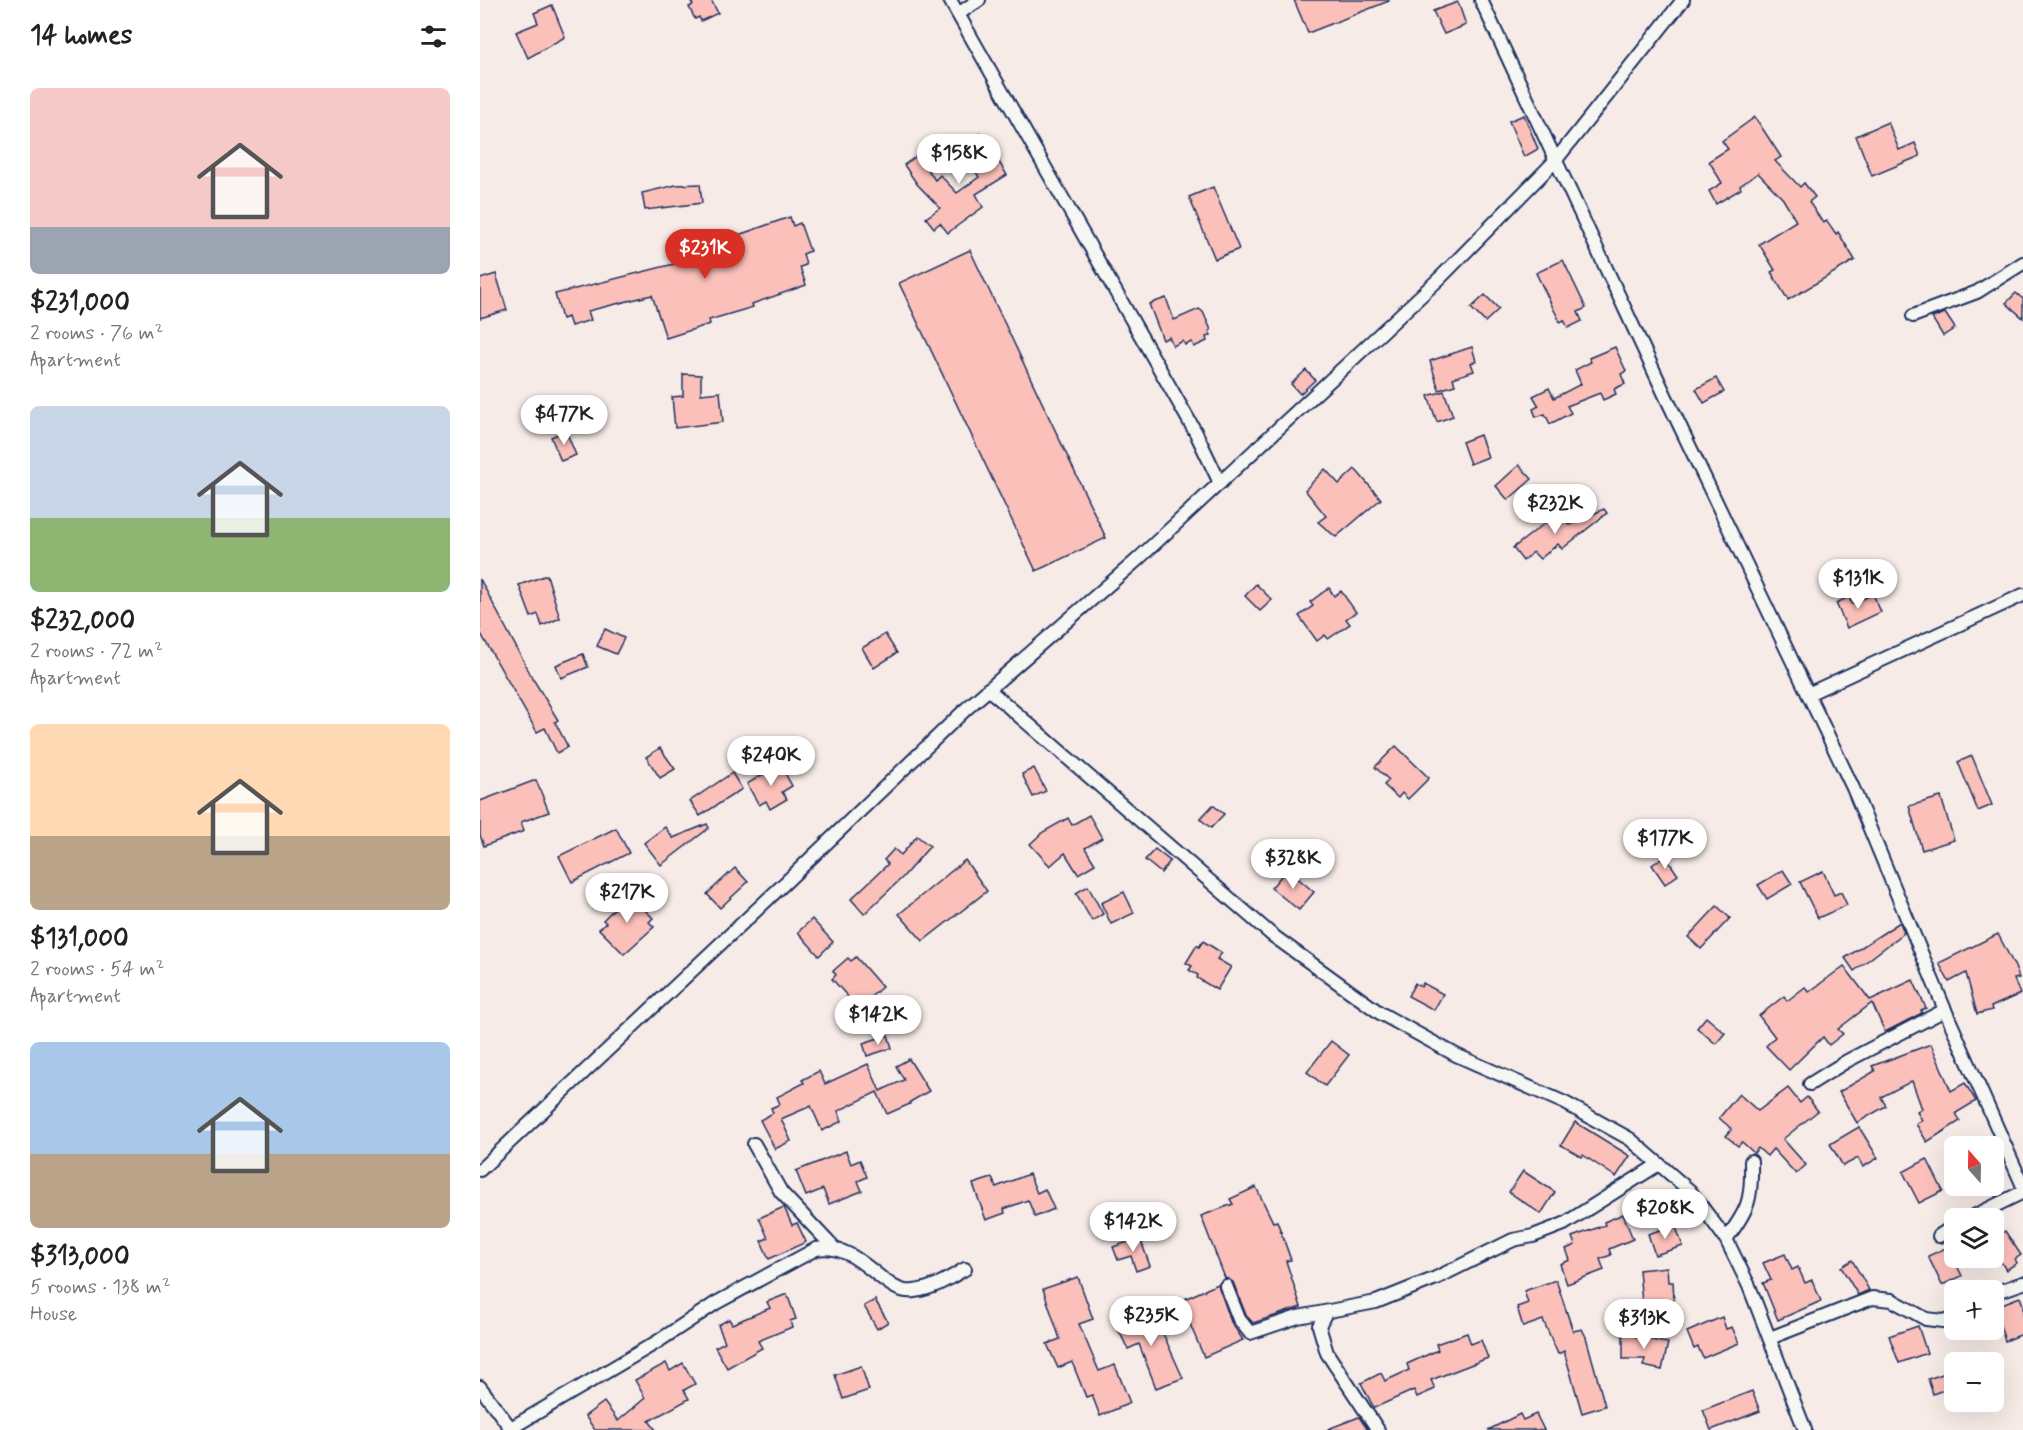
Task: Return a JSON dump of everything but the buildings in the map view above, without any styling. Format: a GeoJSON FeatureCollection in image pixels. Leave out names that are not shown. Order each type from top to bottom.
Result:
{"type":"FeatureCollection","features":[{"type":"Feature","properties":{"kind":"street"},"geometry":{"type":"LineString","coordinates":[[950,0],[1196,433],[1220,483]]}},
{"type":"Feature","properties":{"kind":"street"},"geometry":{"type":"LineString","coordinates":[[958,14],[979,0]]}},
{"type":"Feature","properties":{"kind":"street"},"geometry":{"type":"LineString","coordinates":[[1481,0],[1555,161],[1853,788],[1945,1010],[2023,1186]]}},
{"type":"Feature","properties":{"kind":"street"},"geometry":{"type":"LineString","coordinates":[[480,1170],[988,689],[1220,483],[1441,277],[1555,161],[1683,0]]}},
{"type":"Feature","properties":{"kind":"street"},"geometry":{"type":"LineString","coordinates":[[1913,316],[1977,292],[2023,263]]}},
{"type":"Feature","properties":{"kind":"street"},"geometry":{"type":"LineString","coordinates":[[1808,693],[2023,596]]}},
{"type":"Feature","properties":{"kind":"street"},"geometry":{"type":"LineString","coordinates":[[988,689],[1272,935],[1380,1013],[1456,1055],[1565,1103],[1630,1139],[1690,1191],[1726,1239],[1749,1286],[1805,1430]]}},
{"type":"Feature","properties":{"kind":"street"},"geometry":{"type":"LineString","coordinates":[[1810,1084],[1847,1061],[1945,1010]]}},
{"type":"Feature","properties":{"kind":"street"},"geometry":{"type":"LineString","coordinates":[[754,1144],[781,1192],[832,1246],[844,1251],[889,1283],[907,1291],[939,1284],[965,1269]]}},
{"type":"Feature","properties":{"kind":"street"},"geometry":{"type":"LineString","coordinates":[[1726,1239],[1746,1213],[1752,1194],[1751,1161]]}},
{"type":"Feature","properties":{"kind":"street"},"geometry":{"type":"LineString","coordinates":[[1226,1286],[1239,1319],[1251,1333],[1298,1317],[1376,1302],[1436,1278],[1513,1240],[1533,1236],[1564,1224],[1659,1164]]}},
{"type":"Feature","properties":{"kind":"street"},"geometry":{"type":"LineString","coordinates":[[1990,1208],[2023,1192]]}},
{"type":"Feature","properties":{"kind":"street"},"geometry":{"type":"LineString","coordinates":[[1939,1236],[1944,1233]]}},
{"type":"Feature","properties":{"kind":"street"},"geometry":{"type":"LineString","coordinates":[[480,1387],[511,1429],[657,1342],[716,1303],[816,1249],[832,1246]]}},
{"type":"Feature","properties":{"kind":"street"},"geometry":{"type":"LineString","coordinates":[[2004,1290],[2023,1283]]}},
{"type":"Feature","properties":{"kind":"street"},"geometry":{"type":"LineString","coordinates":[[1770,1338],[1872,1298],[1893,1300],[1926,1319],[1944,1321]]}},
{"type":"Feature","properties":{"kind":"street"},"geometry":{"type":"LineString","coordinates":[[1326,1312],[1319,1326],[1327,1353],[1378,1430]]}}]}
